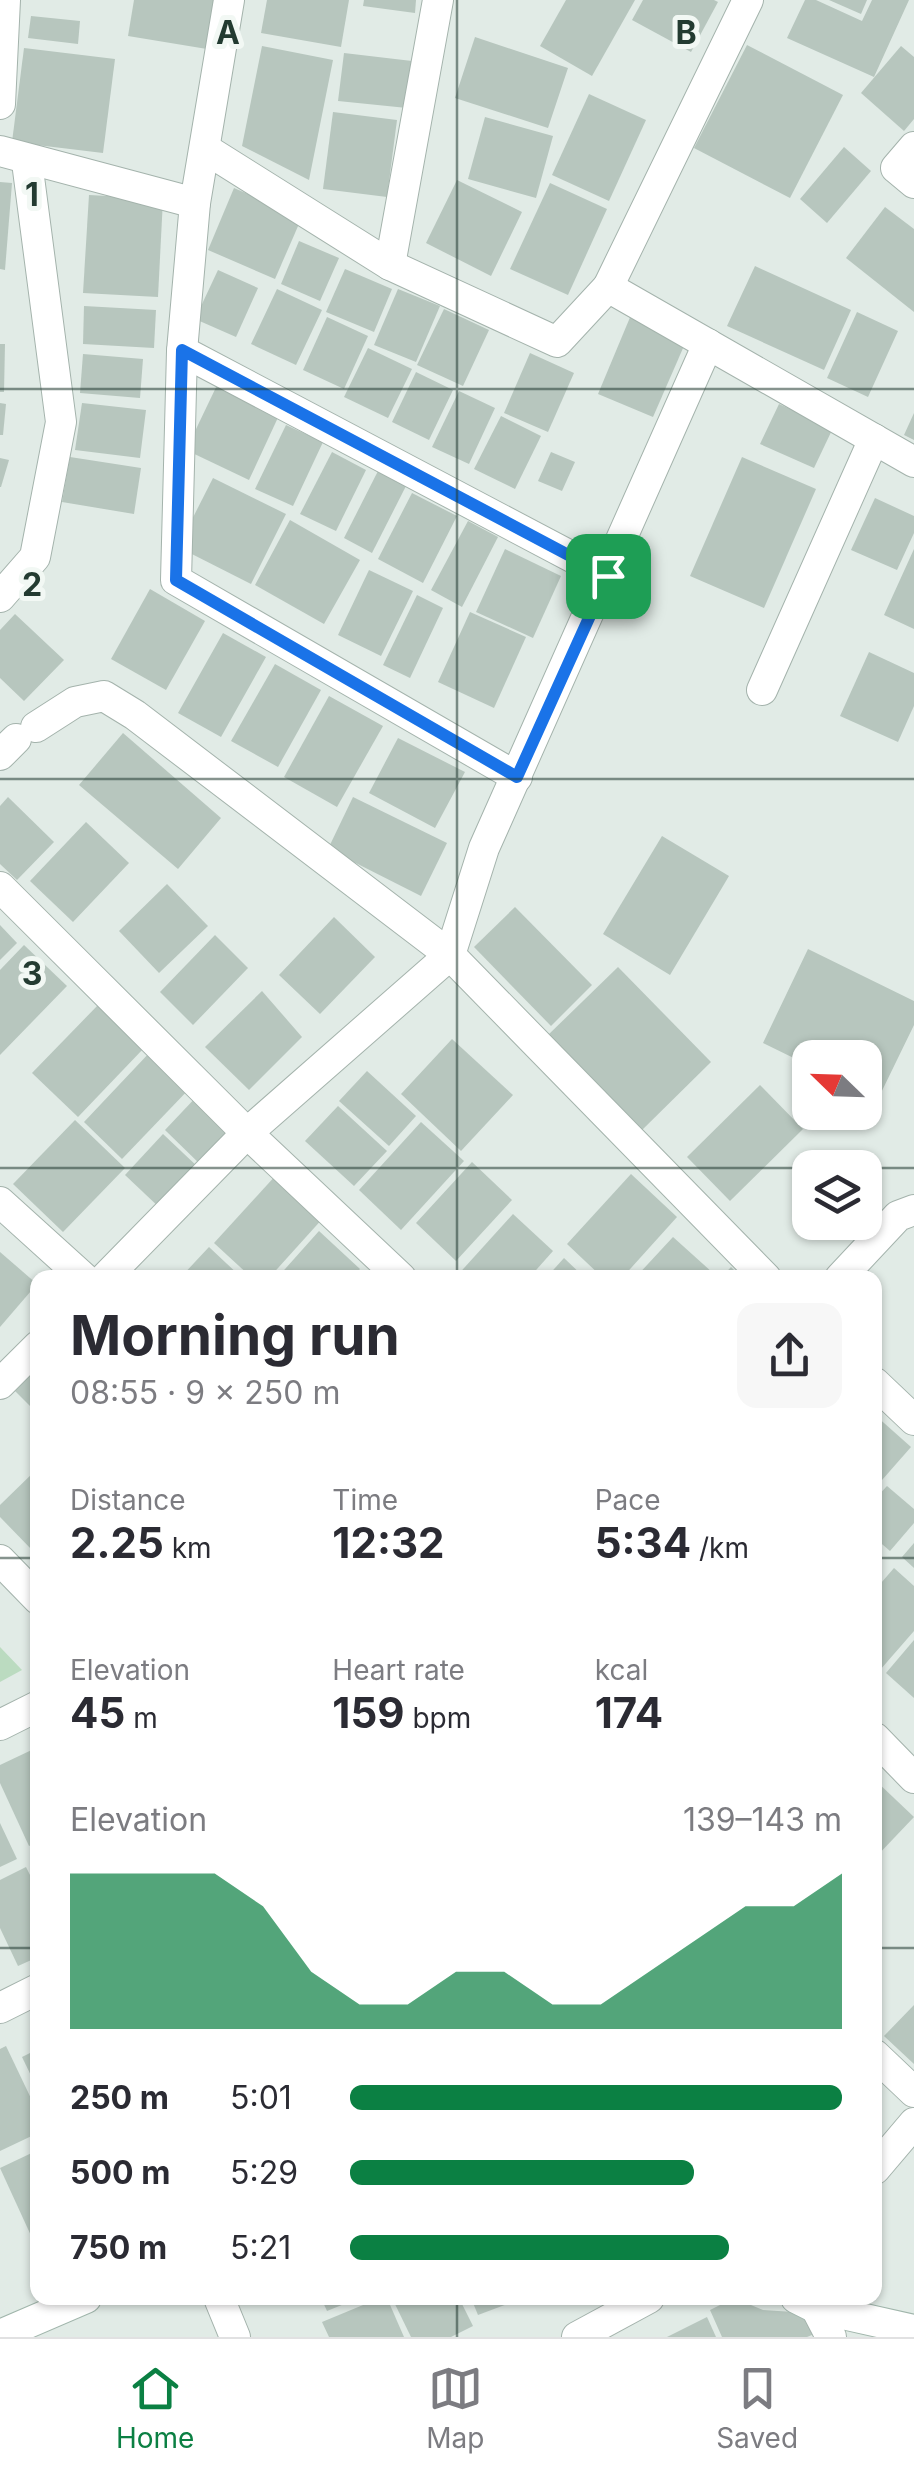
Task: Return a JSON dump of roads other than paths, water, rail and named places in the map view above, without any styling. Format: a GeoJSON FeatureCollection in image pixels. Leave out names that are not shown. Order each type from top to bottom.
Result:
{"type":"FeatureCollection","features":[{"type":"Feature","properties":{"kind":"street"},"geometry":{"type":"LineString","coordinates":[[0,104],[5,0]]}},
{"type":"Feature","properties":{"kind":"street"},"geometry":{"type":"LineString","coordinates":[[229,0],[207,150],[195,203],[182,350],[176,580],[517,777]]}},
{"type":"Feature","properties":{"kind":"street"},"geometry":{"type":"LineString","coordinates":[[390,265],[438,0]]}},
{"type":"Feature","properties":{"kind":"street"},"geometry":{"type":"LineString","coordinates":[[207,150],[390,265],[557,342],[608,288],[748,0]]}},
{"type":"Feature","properties":{"kind":"street"},"geometry":{"type":"LineString","coordinates":[[914,147],[896,168],[914,182]]}},
{"type":"Feature","properties":{"kind":"street"},"geometry":{"type":"LineString","coordinates":[[0,597],[35,557],[61,422],[14,156],[195,203]]}},
{"type":"Feature","properties":{"kind":"street"},"geometry":{"type":"LineString","coordinates":[[608,288],[914,462]]}},
{"type":"Feature","properties":{"kind":"street"},"geometry":{"type":"LineString","coordinates":[[113,1270],[247,1133],[450,955],[484,848],[708,344]]}},
{"type":"Feature","properties":{"kind":"street"},"geometry":{"type":"LineString","coordinates":[[182,350],[608,576]]}},
{"type":"Feature","properties":{"kind":"street"},"geometry":{"type":"LineString","coordinates":[[762,690],[874,440]]}},
{"type":"Feature","properties":{"kind":"street"},"geometry":{"type":"LineString","coordinates":[[17,740],[75,702],[104,696],[144,722],[450,955],[758,1270]]}},
{"type":"Feature","properties":{"kind":"street"},"geometry":{"type":"LineString","coordinates":[[0,887],[247,1133],[393,1270]]}},
{"type":"Feature","properties":{"kind":"street"},"geometry":{"type":"LineString","coordinates":[[0,1202],[75,1270]]}},
{"type":"Feature","properties":{"kind":"street"},"geometry":{"type":"LineString","coordinates":[[847,1270],[898,1216],[914,1210]]}},
{"type":"Feature","properties":{"kind":"street"},"geometry":{"type":"LineString","coordinates":[[0,1384],[30,1354]]}},
{"type":"Feature","properties":{"kind":"street"},"geometry":{"type":"LineString","coordinates":[[882,1390],[914,1420]]}},
{"type":"Feature","properties":{"kind":"street"},"geometry":{"type":"LineString","coordinates":[[0,1560],[30,1591]]}},
{"type":"Feature","properties":{"kind":"street"},"geometry":{"type":"LineString","coordinates":[[0,1725],[30,1710]]}},
{"type":"Feature","properties":{"kind":"street"},"geometry":{"type":"LineString","coordinates":[[882,1745],[914,1778]]}},
{"type":"Feature","properties":{"kind":"street"},"geometry":{"type":"LineString","coordinates":[[0,2008],[30,1993]]}},
{"type":"Feature","properties":{"kind":"street"},"geometry":{"type":"LineString","coordinates":[[882,2062],[914,2092]]}},
{"type":"Feature","properties":{"kind":"street"},"geometry":{"type":"LineString","coordinates":[[882,2161],[914,2124]]}},
{"type":"Feature","properties":{"kind":"street"},"geometry":{"type":"LineString","coordinates":[[0,2335],[70,2305]]}},
{"type":"Feature","properties":{"kind":"street"},"geometry":{"type":"LineString","coordinates":[[222,2305],[235,2337]]}},
{"type":"Feature","properties":{"kind":"street"},"geometry":{"type":"LineString","coordinates":[[577,2337],[637,2305]]}},
{"type":"Feature","properties":{"kind":"street"},"geometry":{"type":"LineString","coordinates":[[808,2305],[831,2337]]}},
{"type":"Feature","properties":{"kind":"street"},"geometry":{"type":"LineString","coordinates":[[818,2305],[914,2330]]}}]}
